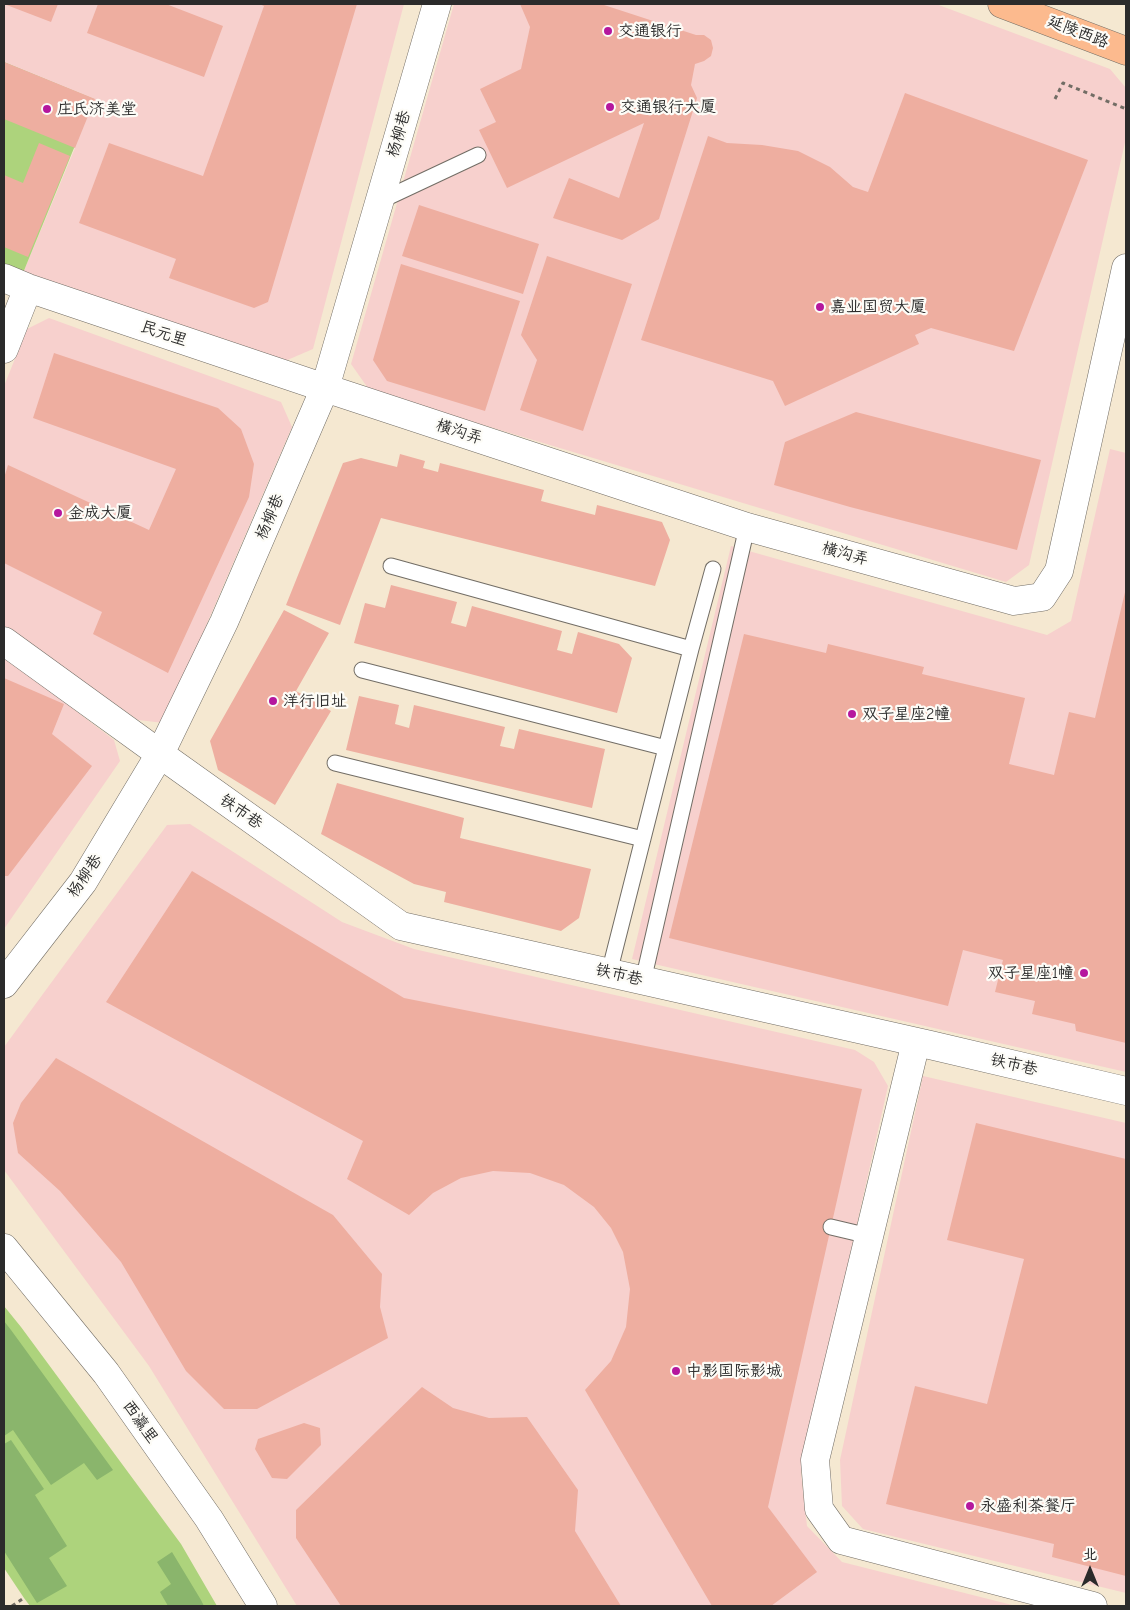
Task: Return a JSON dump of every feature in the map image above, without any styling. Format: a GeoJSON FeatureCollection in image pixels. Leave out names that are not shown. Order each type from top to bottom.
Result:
{"type":"FeatureCollection","features":[{"type":"Feature","properties":{"kind":"main road","name":"延陵西路"},"geometry":{"type":"LineString","coordinates":[[1002,4],[1126,50]]}},
{"type":"Feature","properties":{"kind":"street","name":"杨柳巷"},"geometry":{"type":"LineString","coordinates":[[4,984],[82,882],[160,754],[224,622],[325,388],[437,4]]}},
{"type":"Feature","properties":{"kind":"street","name":"横沟弄"},"geometry":{"type":"LineString","coordinates":[[325,388],[746,527],[1014,601],[1042,597],[1060,571],[1126,268]]}},
{"type":"Feature","properties":{"kind":"street","name":"民元里"},"geometry":{"type":"LineString","coordinates":[[16,283],[325,388]]}},
{"type":"Feature","properties":{"kind":"street"},"geometry":{"type":"LineString","coordinates":[[4,349],[16,283]]}},
{"type":"Feature","properties":{"kind":"street","name":"铁市巷"},"geometry":{"type":"LineString","coordinates":[[4,641],[401,926],[1126,1091]]}},
{"type":"Feature","properties":{"kind":"street"},"geometry":{"type":"LineString","coordinates":[[916,1042],[815,1460],[819,1509],[841,1540],[1093,1606]]}},
{"type":"Feature","properties":{"kind":"street","name":"西瀛里"},"geometry":{"type":"LineString","coordinates":[[4,1248],[106,1373],[209,1519],[263,1606]]}},
{"type":"Feature","properties":{"kind":"lane"},"geometry":{"type":"LineString","coordinates":[[380,201],[478,155]]}},
{"type":"Feature","properties":{"kind":"lane"},"geometry":{"type":"LineString","coordinates":[[642,981],[746,527]]}},
{"type":"Feature","properties":{"kind":"lane"},"geometry":{"type":"LineString","coordinates":[[391,566],[691,650]]}},
{"type":"Feature","properties":{"kind":"lane"},"geometry":{"type":"LineString","coordinates":[[609,973],[713,569]]}},
{"type":"Feature","properties":{"kind":"lane"},"geometry":{"type":"LineString","coordinates":[[362,670],[666,748]]}},
{"type":"Feature","properties":{"kind":"lane"},"geometry":{"type":"LineString","coordinates":[[335,764],[643,839]]}},
{"type":"Feature","properties":{"kind":"lane"},"geometry":{"type":"LineString","coordinates":[[831,1227],[869,1236]]}},
{"type":"Feature","properties":{"kind":"path"},"geometry":{"type":"LineString","coordinates":[[1056,99],[1063,83],[1126,109]]}},
{"type":"Feature","properties":{"kind":"path"},"geometry":{"type":"LineString","coordinates":[[12,1606],[24,1598]]}},
{"type":"Feature","properties":{"kind":"shaded area"},"geometry":{"type":"Polygon","coordinates":[[[4,4],[404,4],[313,349],[278,364],[23,273],[75,148],[4,62],[4,4]]]}},
{"type":"Feature","properties":{"kind":"shaded area"},"geometry":{"type":"Polygon","coordinates":[[[454,4],[936,4],[1110,69],[1126,88],[1126,138],[1029,565],[1006,582],[370,391],[351,364],[454,4]]]}},
{"type":"Feature","properties":{"kind":"shaded area"},"geometry":{"type":"Polygon","coordinates":[[[49,318],[281,402],[292,427],[164,723],[138,720],[4,626],[4,386],[27,329],[49,318]]]}},
{"type":"Feature","properties":{"kind":"shaded area"},"geometry":{"type":"Polygon","coordinates":[[[1110,449],[1126,453],[1126,1072],[632,959],[731,546],[1047,635],[1071,621],[1110,449]]]}},
{"type":"Feature","properties":{"kind":"shaded area"},"geometry":{"type":"Polygon","coordinates":[[[4,656],[114,740],[120,761],[4,929],[4,656]]]}},
{"type":"Feature","properties":{"kind":"shaded area"},"geometry":{"type":"Polygon","coordinates":[[[190,824],[342,922],[414,949],[855,1050],[874,1062],[888,1086],[801,1473],[807,1526],[842,1562],[1016,1606],[297,1606],[149,1366],[4,1170],[4,1047],[167,825],[190,824]]]}},
{"type":"Feature","properties":{"kind":"shaded area"},"geometry":{"type":"Polygon","coordinates":[[[923,1076],[1126,1123],[1126,1593],[863,1529],[842,1506],[840,1460],[923,1076]]]}},
{"type":"Feature","properties":{"kind":"green space"},"geometry":{"type":"Polygon","coordinates":[[[4,62],[94,99],[23,273],[4,265],[4,62]]]}},
{"type":"Feature","properties":{"kind":"green space"},"geometry":{"type":"Polygon","coordinates":[[[4,1306],[181,1544],[217,1606],[30,1606],[24,1598],[4,1568],[4,1306]]]}},
{"type":"Feature","properties":{"kind":"green space"},"geometry":{"type":"Polygon","coordinates":[[[4,1321],[113,1470],[97,1480],[84,1463],[51,1485],[13,1430],[4,1436],[4,1321]]]}},
{"type":"Feature","properties":{"kind":"green space"},"geometry":{"type":"Polygon","coordinates":[[[11,1440],[44,1489],[35,1495],[67,1546],[49,1558],[67,1586],[37,1603],[4,1551],[4,1444],[11,1440]]]}},
{"type":"Feature","properties":{"kind":"green space"},"geometry":{"type":"Polygon","coordinates":[[[172,1552],[204,1606],[168,1606],[160,1592],[171,1584],[157,1562],[172,1552]]]}},
{"type":"Feature","properties":{"kind":"building"},"geometry":{"type":"Polygon","coordinates":[[[4,4],[58,4],[51,22],[4,4]]]}},
{"type":"Feature","properties":{"kind":"building"},"geometry":{"type":"Polygon","coordinates":[[[98,4],[166,4],[223,26],[204,77],[87,33],[98,4]]]}},
{"type":"Feature","properties":{"kind":"building"},"geometry":{"type":"Polygon","coordinates":[[[259,4],[357,4],[268,302],[254,308],[169,278],[176,259],[79,223],[109,143],[203,176],[264,6],[259,4]]]}},
{"type":"Feature","properties":{"kind":"building"},"geometry":{"type":"Polygon","coordinates":[[[520,4],[601,4],[696,35],[704,35],[711,40],[713,48],[711,56],[695,64],[691,85],[697,98],[659,219],[622,240],[553,218],[569,178],[619,198],[644,123],[507,188],[479,130],[496,122],[480,89],[521,69],[530,27],[520,4]]]}},
{"type":"Feature","properties":{"kind":"building","name":"庄氏济美堂"},"geometry":{"type":"Polygon","coordinates":[[[4,62],[95,99],[75,148],[4,119],[4,62]]]}},
{"type":"Feature","properties":{"kind":"building"},"geometry":{"type":"Polygon","coordinates":[[[905,93],[1088,160],[1014,351],[931,328],[915,335],[919,344],[785,406],[773,381],[641,340],[708,136],[727,143],[762,145],[798,151],[830,167],[853,187],[868,192],[905,93]]]}},
{"type":"Feature","properties":{"kind":"building"},"geometry":{"type":"Polygon","coordinates":[[[39,143],[70,156],[28,257],[4,247],[4,175],[23,183],[39,143]]]}},
{"type":"Feature","properties":{"kind":"building"},"geometry":{"type":"Polygon","coordinates":[[[419,205],[539,244],[523,294],[402,256],[419,205]]]}},
{"type":"Feature","properties":{"kind":"building"},"geometry":{"type":"Polygon","coordinates":[[[547,256],[632,284],[583,431],[520,410],[537,360],[521,335],[547,256]]]}},
{"type":"Feature","properties":{"kind":"building"},"geometry":{"type":"Polygon","coordinates":[[[401,264],[520,301],[485,411],[387,381],[373,360],[401,264]]]}},
{"type":"Feature","properties":{"kind":"building","name":"金成大厦"},"geometry":{"type":"Polygon","coordinates":[[[54,353],[218,408],[241,429],[254,464],[249,497],[168,673],[93,634],[102,612],[4,563],[4,478],[8,465],[149,530],[176,469],[33,418],[54,353]]]}},
{"type":"Feature","properties":{"kind":"building"},"geometry":{"type":"Polygon","coordinates":[[[856,412],[1041,460],[1017,550],[850,507],[774,485],[785,442],[856,412]]]}},
{"type":"Feature","properties":{"kind":"building"},"geometry":{"type":"Polygon","coordinates":[[[400,454],[425,461],[423,468],[438,472],[440,463],[544,490],[541,501],[595,515],[597,505],[662,522],[670,540],[655,586],[381,518],[340,625],[286,605],[343,463],[361,458],[397,467],[400,454]]]}},
{"type":"Feature","properties":{"kind":"building"},"geometry":{"type":"Polygon","coordinates":[[[391,585],[457,602],[451,623],[466,627],[472,606],[562,631],[557,650],[572,654],[578,632],[619,644],[632,658],[617,713],[354,643],[365,603],[385,608],[391,585]]]}},
{"type":"Feature","properties":{"kind":"building"},"geometry":{"type":"Polygon","coordinates":[[[1126,588],[1126,1043],[1076,1031],[1075,1024],[1032,1014],[1035,1001],[995,992],[1003,960],[963,950],[948,1006],[669,938],[744,634],[826,653],[828,644],[924,667],[922,674],[1025,698],[1009,764],[1054,775],[1069,712],[1095,718],[1126,588]]]}},
{"type":"Feature","properties":{"kind":"building","name":"洋行旧址"},"geometry":{"type":"Polygon","coordinates":[[[284,610],[329,633],[296,691],[331,711],[275,805],[218,770],[210,741],[284,610]]]}},
{"type":"Feature","properties":{"kind":"building"},"geometry":{"type":"Polygon","coordinates":[[[4,678],[64,704],[52,734],[92,766],[8,876],[4,876],[4,678]]]}},
{"type":"Feature","properties":{"kind":"building"},"geometry":{"type":"Polygon","coordinates":[[[359,696],[399,705],[395,724],[409,728],[414,705],[505,727],[500,746],[514,749],[519,729],[605,749],[592,808],[346,750],[359,696]]]}},
{"type":"Feature","properties":{"kind":"building"},"geometry":{"type":"Polygon","coordinates":[[[337,783],[464,818],[460,838],[591,869],[579,918],[561,931],[444,902],[446,892],[414,884],[321,834],[337,783]]]}},
{"type":"Feature","properties":{"kind":"building"},"geometry":{"type":"Polygon","coordinates":[[[192,871],[404,998],[862,1089],[768,1507],[817,1572],[771,1606],[712,1606],[585,1390],[611,1361],[626,1327],[630,1289],[623,1252],[611,1228],[594,1207],[564,1185],[530,1173],[493,1171],[461,1178],[433,1193],[409,1215],[347,1179],[363,1141],[106,1002],[192,871]]]}},
{"type":"Feature","properties":{"kind":"building"},"geometry":{"type":"Polygon","coordinates":[[[56,1058],[333,1215],[382,1274],[380,1307],[388,1338],[257,1409],[224,1409],[186,1371],[121,1262],[60,1191],[18,1153],[13,1123],[21,1103],[56,1058]]]}},
{"type":"Feature","properties":{"kind":"building"},"geometry":{"type":"Polygon","coordinates":[[[976,1123],[1126,1159],[1126,1576],[1052,1557],[1054,1544],[886,1504],[915,1386],[987,1404],[1024,1259],[947,1240],[976,1123]]]}},
{"type":"Feature","properties":{"kind":"building"},"geometry":{"type":"Polygon","coordinates":[[[422,1387],[453,1408],[489,1418],[527,1417],[578,1490],[575,1531],[621,1606],[341,1606],[296,1538],[296,1510],[422,1387]]]}},
{"type":"Feature","properties":{"kind":"building"},"geometry":{"type":"Polygon","coordinates":[[[304,1423],[320,1428],[321,1445],[287,1479],[272,1478],[255,1449],[258,1439],[304,1423]]]}},
{"type":"Feature","properties":{"kind":"place","name":"交通银行"},"geometry":{"type":"Point","coordinates":[608,31]}},
{"type":"Feature","properties":{"kind":"place","name":"交通银行大厦"},"geometry":{"type":"Point","coordinates":[610,107]}},
{"type":"Feature","properties":{"kind":"place","name":"庄氏济美堂"},"geometry":{"type":"Point","coordinates":[47,109]}},
{"type":"Feature","properties":{"kind":"place","name":"嘉业国贸大厦"},"geometry":{"type":"Point","coordinates":[820,307]}},
{"type":"Feature","properties":{"kind":"place","name":"金成大厦"},"geometry":{"type":"Point","coordinates":[58,513]}},
{"type":"Feature","properties":{"kind":"place","name":"洋行旧址"},"geometry":{"type":"Point","coordinates":[273,701]}},
{"type":"Feature","properties":{"kind":"place","name":"双子星座2幢"},"geometry":{"type":"Point","coordinates":[852,714]}},
{"type":"Feature","properties":{"kind":"place","name":"双子星座1幢"},"geometry":{"type":"Point","coordinates":[1084,973]}},
{"type":"Feature","properties":{"kind":"place","name":"中影国际影城"},"geometry":{"type":"Point","coordinates":[676,1371]}},
{"type":"Feature","properties":{"kind":"place","name":"永盛利茶餐厅"},"geometry":{"type":"Point","coordinates":[970,1506]}}]}
